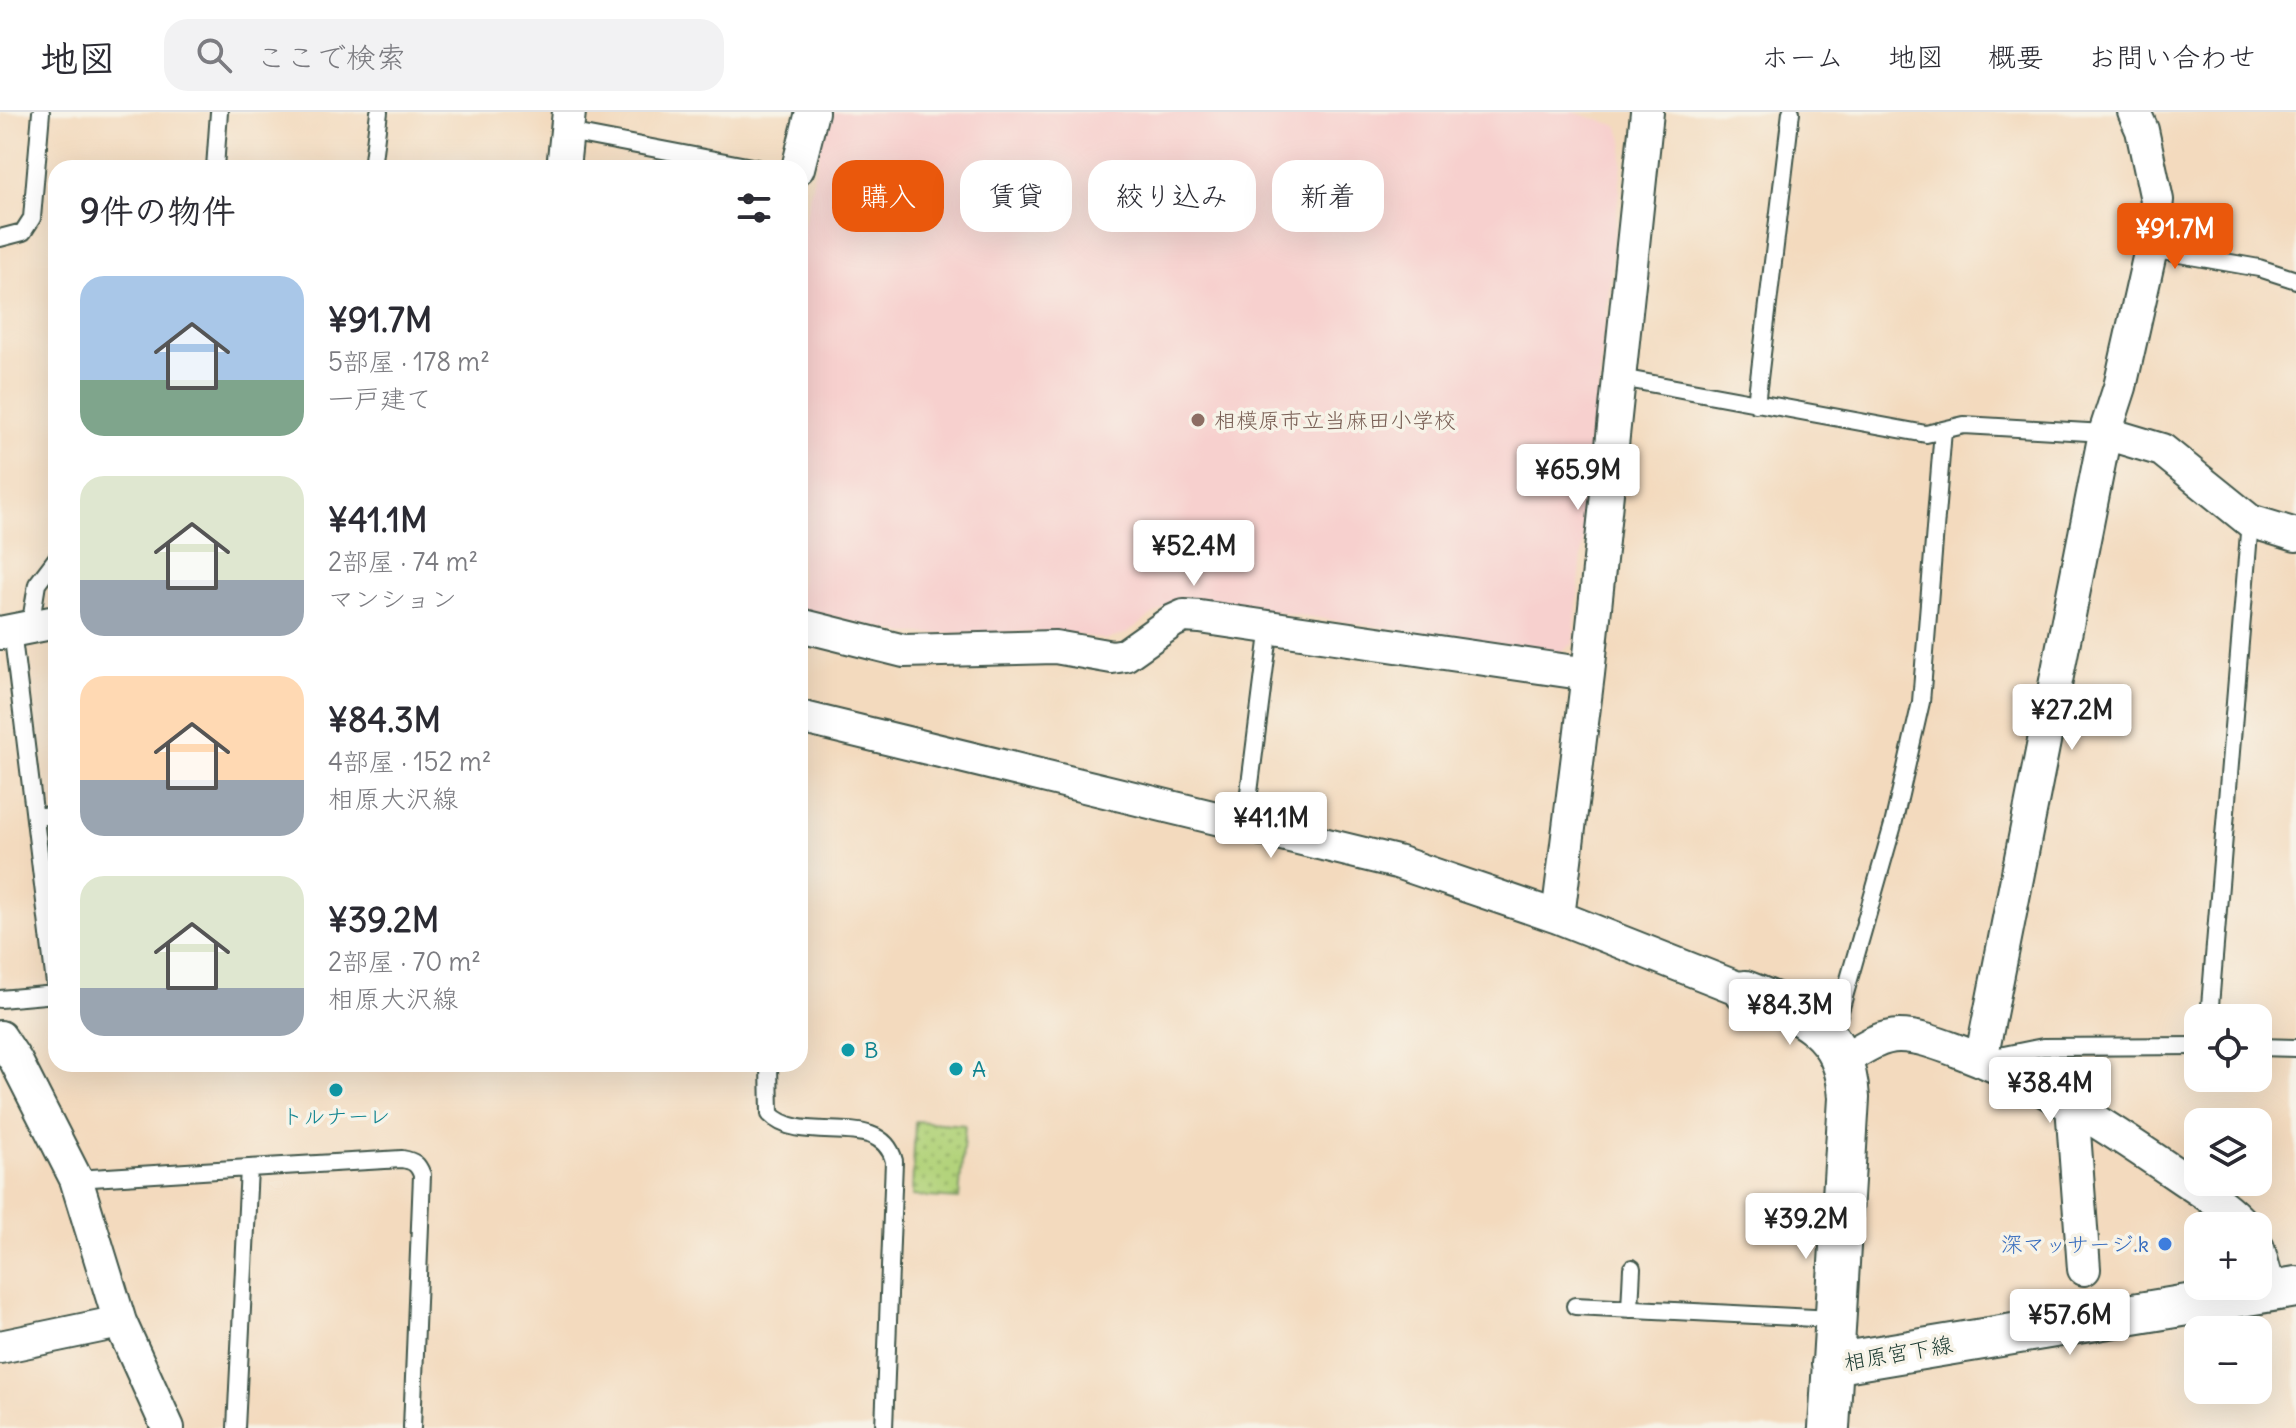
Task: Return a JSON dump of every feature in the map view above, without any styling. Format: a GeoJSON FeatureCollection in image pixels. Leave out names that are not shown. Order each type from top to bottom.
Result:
{"type":"FeatureCollection","features":[{"type":"Feature","properties":{"kind":"street"},"geometry":{"type":"LineString","coordinates":[[800,160],[812,112]]}},
{"type":"Feature","properties":{"kind":"street"},"geometry":{"type":"LineString","coordinates":[[1558,917],[1621,378],[1647,112]]}},
{"type":"Feature","properties":{"kind":"street"},"geometry":{"type":"LineString","coordinates":[[1981,1060],[2105,433],[2120,387],[2151,249],[2157,200],[2142,130],[2134,112]]}},
{"type":"Feature","properties":{"kind":"street"},"geometry":{"type":"LineString","coordinates":[[564,160],[569,122]]}},
{"type":"Feature","properties":{"kind":"street"},"geometry":{"type":"LineString","coordinates":[[2105,433],[2162,450],[2250,521],[2296,535]]}},
{"type":"Feature","properties":{"kind":"street"},"geometry":{"type":"LineString","coordinates":[[808,627],[904,651],[1055,647],[1112,657],[1125,655],[1184,616],[1588,674]]}},
{"type":"Feature","properties":{"kind":"street"},"geometry":{"type":"LineString","coordinates":[[808,719],[1397,862],[1558,917],[1784,1006],[1807,1019],[1841,1066],[1829,1428]]}},
{"type":"Feature","properties":{"kind":"street"},"geometry":{"type":"LineString","coordinates":[[1841,1066],[1879,1041],[1898,1036],[1936,1043],[1981,1060],[2072,1105],[2228,1212]]}},
{"type":"Feature","properties":{"kind":"street"},"geometry":{"type":"LineString","coordinates":[[0,1037],[16,1061],[76,1179],[120,1322],[168,1428]]}},
{"type":"Feature","properties":{"kind":"street"},"geometry":{"type":"LineString","coordinates":[[2072,1105],[2084,1269]]}},
{"type":"Feature","properties":{"kind":"street"},"geometry":{"type":"LineString","coordinates":[[2272,1271],[2283,1289]]}},
{"type":"Feature","properties":{"kind":"street","name":"相原宮下線"},"geometry":{"type":"LineString","coordinates":[[1832,1364],[2283,1289]]}},
{"type":"Feature","properties":{"kind":"street"},"geometry":{"type":"LineString","coordinates":[[0,1347],[120,1322]]}},
{"type":"Feature","properties":{"kind":"lane"},"geometry":{"type":"LineString","coordinates":[[0,238],[23,232],[32,218],[41,112]]}},
{"type":"Feature","properties":{"kind":"lane"},"geometry":{"type":"LineString","coordinates":[[216,160],[219,112]]}},
{"type":"Feature","properties":{"kind":"lane"},"geometry":{"type":"LineString","coordinates":[[373,160],[379,112]]}},
{"type":"Feature","properties":{"kind":"lane"},"geometry":{"type":"LineString","coordinates":[[1756,404],[1791,112]]}},
{"type":"Feature","properties":{"kind":"lane"},"geometry":{"type":"LineString","coordinates":[[569,122],[693,160]]}},
{"type":"Feature","properties":{"kind":"lane"},"geometry":{"type":"LineString","coordinates":[[2151,249],[2259,268],[2296,280]]}},
{"type":"Feature","properties":{"kind":"lane"},"geometry":{"type":"LineString","coordinates":[[1621,378],[1926,434],[1964,425],[2105,433]]}},
{"type":"Feature","properties":{"kind":"lane"},"geometry":{"type":"LineString","coordinates":[[1841,1066],[1921,702],[1943,430]]}},
{"type":"Feature","properties":{"kind":"lane"},"geometry":{"type":"LineString","coordinates":[[2210,1004],[2250,521]]}},
{"type":"Feature","properties":{"kind":"lane"},"geometry":{"type":"LineString","coordinates":[[48,570],[37,584],[24,628],[37,817],[48,919]]}},
{"type":"Feature","properties":{"kind":"lane"},"geometry":{"type":"LineString","coordinates":[[1245,824],[1270,626]]}},
{"type":"Feature","properties":{"kind":"lane"},"geometry":{"type":"LineString","coordinates":[[37,817],[48,815]]}},
{"type":"Feature","properties":{"kind":"lane"},"geometry":{"type":"LineString","coordinates":[[0,999],[48,994]]}},
{"type":"Feature","properties":{"kind":"lane"},"geometry":{"type":"LineString","coordinates":[[1981,1060],[2043,1047],[2184,1046]]}},
{"type":"Feature","properties":{"kind":"lane"},"geometry":{"type":"LineString","coordinates":[[2272,1047],[2296,1048]]}},
{"type":"Feature","properties":{"kind":"lane"},"geometry":{"type":"LineString","coordinates":[[769,1072],[770,1114],[780,1124],[793,1128],[873,1134],[891,1149],[894,1161],[884,1428]]}},
{"type":"Feature","properties":{"kind":"lane"},"geometry":{"type":"LineString","coordinates":[[76,1179],[402,1159],[413,1161],[422,1175],[412,1428]]}},
{"type":"Feature","properties":{"kind":"lane"},"geometry":{"type":"LineString","coordinates":[[236,1428],[249,1168]]}},
{"type":"Feature","properties":{"kind":"lane"},"geometry":{"type":"LineString","coordinates":[[1630,1309],[1632,1268]]}},
{"type":"Feature","properties":{"kind":"lane"},"geometry":{"type":"LineString","coordinates":[[1575,1306],[1834,1319]]}},
{"type":"Feature","properties":{"kind":"shaded area","name":"相模原市立当麻田小学校"},"geometry":{"type":"Polygon","coordinates":[[[827,112],[1573,112],[1618,126],[1624,141],[1573,644],[1559,653],[1178,598],[1125,634],[1107,640],[1059,632],[906,634],[808,611],[808,203],[827,112]]]}},
{"type":"Feature","properties":{"kind":"green space"},"geometry":{"type":"Polygon","coordinates":[[[915,1121],[965,1125],[959,1199],[912,1196],[915,1121]]]}},
{"type":"Feature","properties":{"kind":"place","name":"相模原市立当麻田小学校"},"geometry":{"type":"Point","coordinates":[1198,420]}},
{"type":"Feature","properties":{"kind":"place","name":"B"},"geometry":{"type":"Point","coordinates":[848,1050]}},
{"type":"Feature","properties":{"kind":"place","name":"A"},"geometry":{"type":"Point","coordinates":[956,1069]}},
{"type":"Feature","properties":{"kind":"place","name":"トルナーレ"},"geometry":{"type":"Point","coordinates":[336,1090]}},
{"type":"Feature","properties":{"kind":"place","name":"深マッサージ.k"},"geometry":{"type":"Point","coordinates":[2165,1244]}}]}
